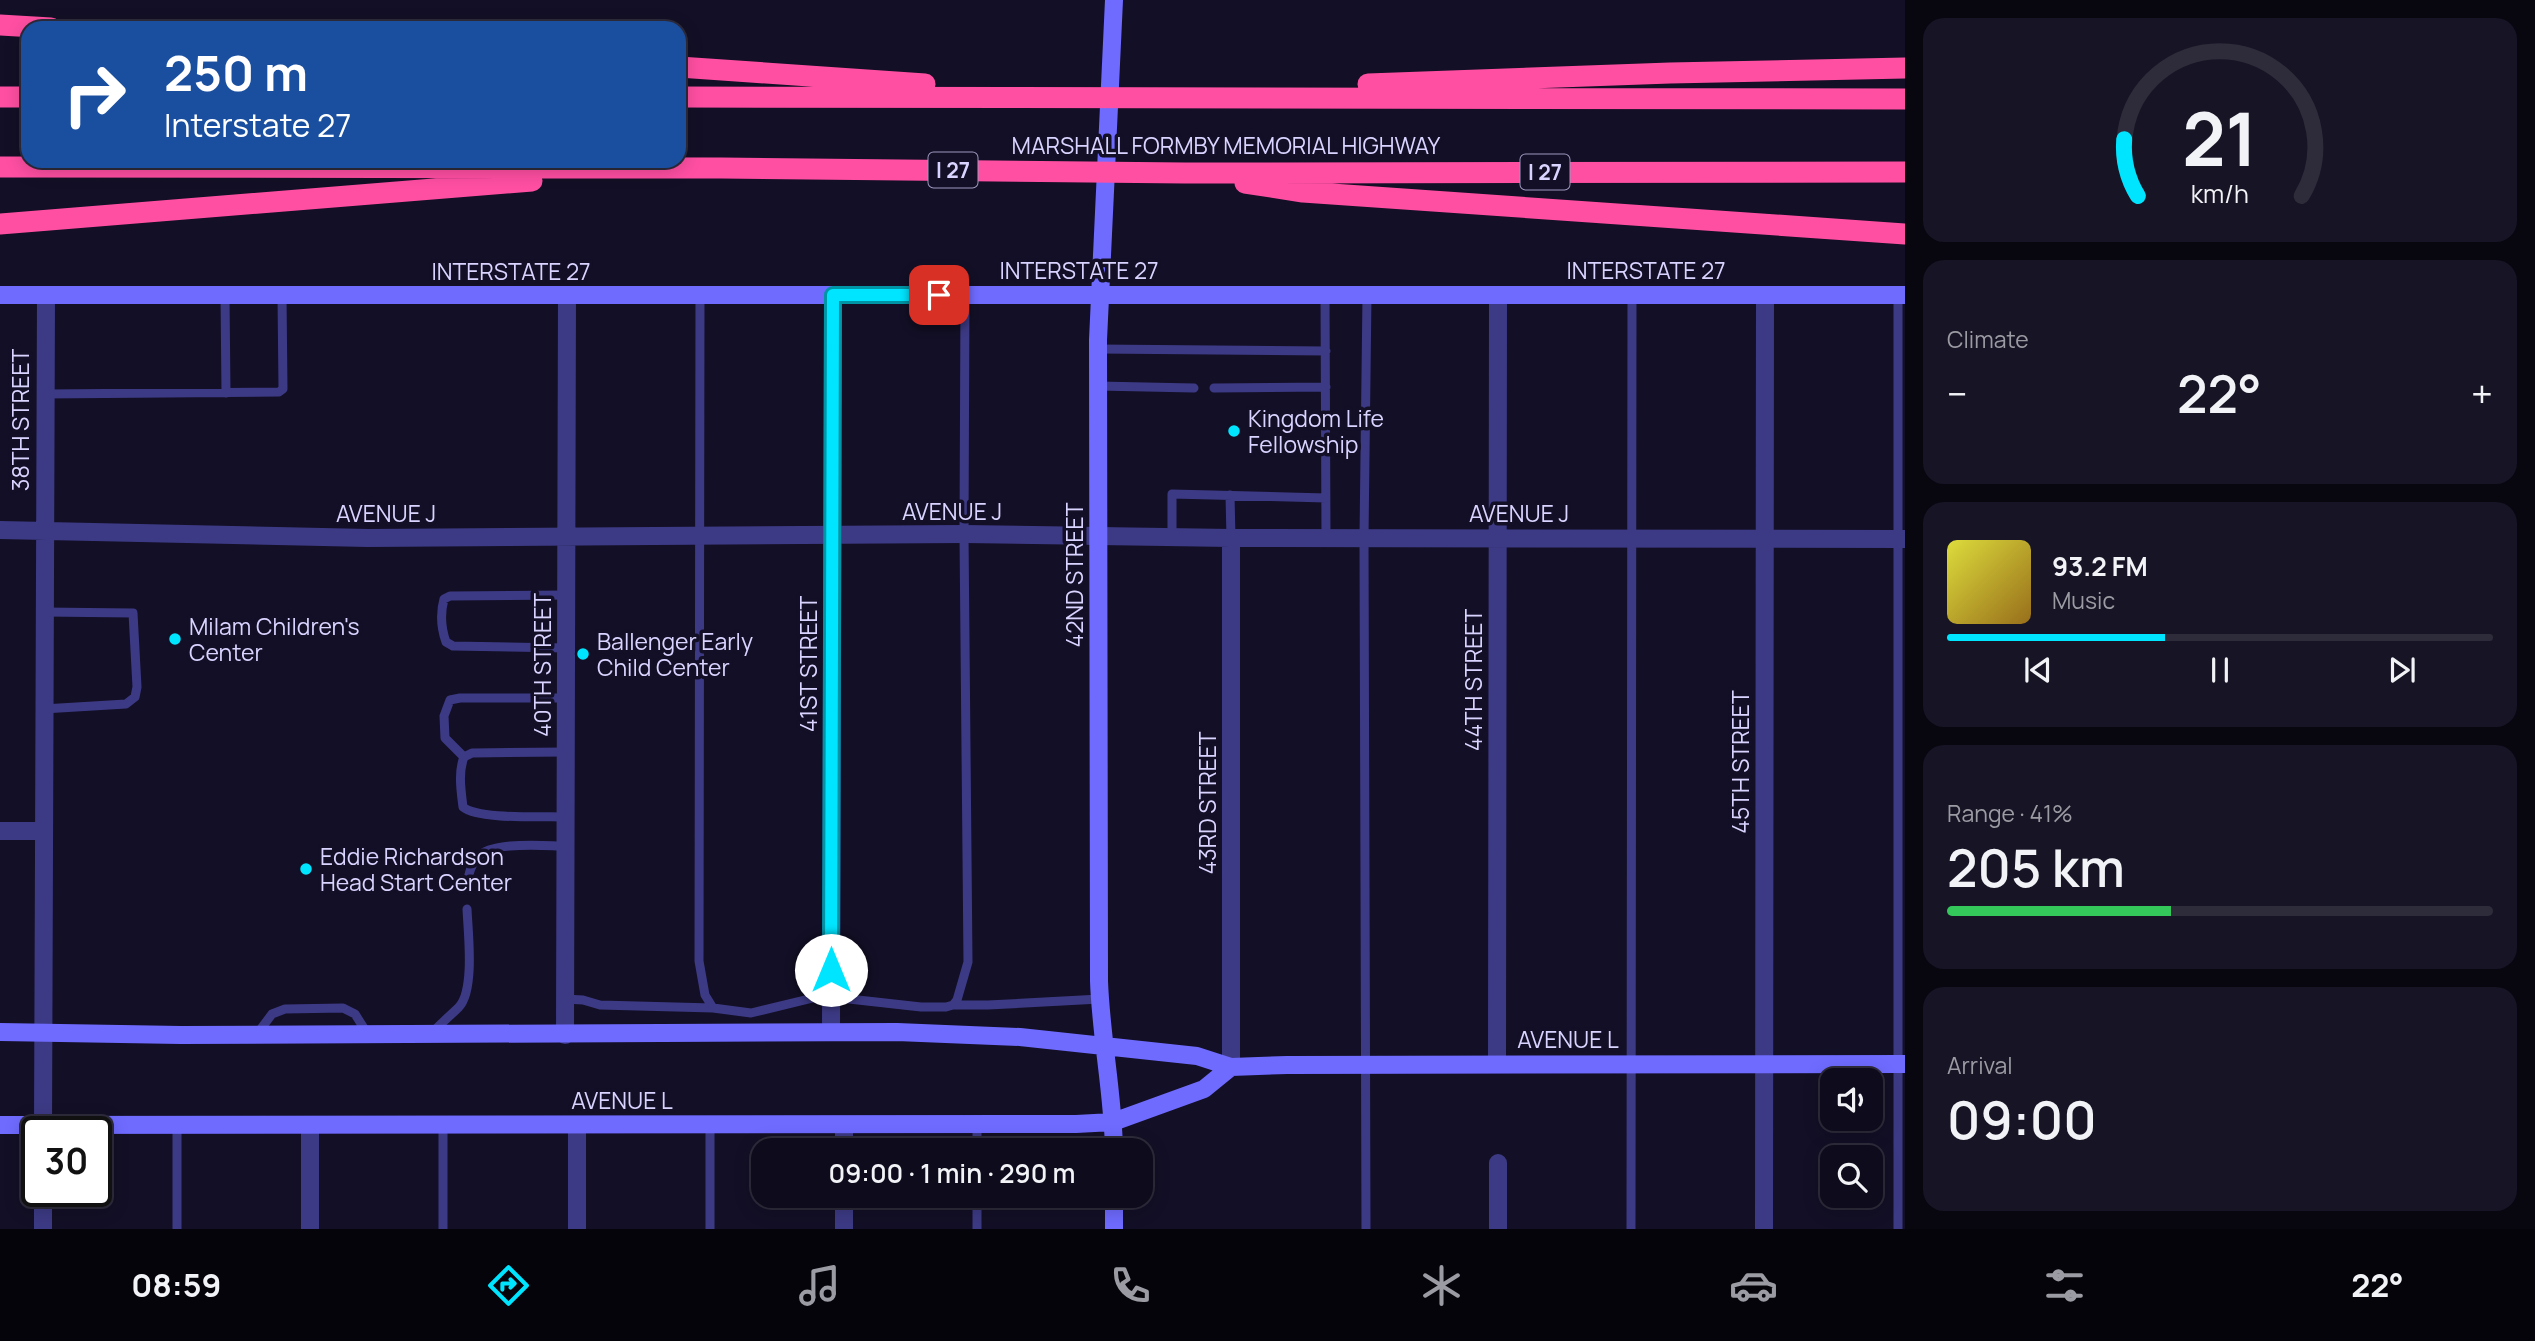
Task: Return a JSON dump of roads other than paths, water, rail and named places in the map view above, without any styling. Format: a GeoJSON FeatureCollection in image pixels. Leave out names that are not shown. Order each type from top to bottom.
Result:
{"type":"FeatureCollection","features":[{"type":"Feature","properties":{"kind":"highway"},"geometry":{"type":"LineString","coordinates":[[0,25],[21,26]]}},
{"type":"Feature","properties":{"kind":"highway"},"geometry":{"type":"LineString","coordinates":[[686,68],[1073,96]]}},
{"type":"Feature","properties":{"kind":"highway"},"geometry":{"type":"LineString","coordinates":[[1190,96],[1399,82],[1905,68]]}},
{"type":"Feature","properties":{"kind":"highway"},"geometry":{"type":"LineString","coordinates":[[0,97],[21,97]]}},
{"type":"Feature","properties":{"kind":"highway","name":"MARSHALL FORMBY MEMORIAL HIGHWAY"},"geometry":{"type":"LineString","coordinates":[[686,97],[1905,99]]}},
{"type":"Feature","properties":{"kind":"highway","name":"MARSHALL FORMBY MEMORIAL HIGHWAY"},"geometry":{"type":"LineString","coordinates":[[0,167],[21,167]]}},
{"type":"Feature","properties":{"kind":"highway","name":"MARSHALL FORMBY MEMORIAL HIGHWAY"},"geometry":{"type":"LineString","coordinates":[[686,168],[1185,173],[1905,172]]}},
{"type":"Feature","properties":{"kind":"highway"},"geometry":{"type":"LineString","coordinates":[[0,223],[406,189],[722,168]]}},
{"type":"Feature","properties":{"kind":"highway"},"geometry":{"type":"LineString","coordinates":[[1185,173],[1303,192],[1905,234]]}},
{"type":"Feature","properties":{"kind":"street","name":"42ND STREET"},"geometry":{"type":"LineString","coordinates":[[1114,9],[1098,349],[1100,999],[1114,1138]]}},
{"type":"Feature","properties":{"kind":"street","name":"INTERSTATE 27"},"geometry":{"type":"LineString","coordinates":[[0,295],[1901,295]]}},
{"type":"Feature","properties":{"kind":"street","name":"40TH STREET"},"geometry":{"type":"LineString","coordinates":[[565,1035],[567,295]]}},
{"type":"Feature","properties":{"kind":"street","name":"41ST STREET"},"geometry":{"type":"LineString","coordinates":[[831,1032],[833,295]]}},
{"type":"Feature","properties":{"kind":"street","name":"44TH STREET"},"geometry":{"type":"LineString","coordinates":[[1497,1064],[1499,295]]}},
{"type":"Feature","properties":{"kind":"street","name":"45TH STREET"},"geometry":{"type":"LineString","coordinates":[[1764,1229],[1765,295]]}},
{"type":"Feature","properties":{"kind":"street","name":"38TH STREET"},"geometry":{"type":"LineString","coordinates":[[43,1116],[46,296]]}},
{"type":"Feature","properties":{"kind":"street","name":"AVENUE J"},"geometry":{"type":"LineString","coordinates":[[0,530],[355,537],[832,537],[964,534],[1231,538],[1902,539]]}},
{"type":"Feature","properties":{"kind":"street","name":"43RD STREET"},"geometry":{"type":"LineString","coordinates":[[1231,538],[1231,1067]]}},
{"type":"Feature","properties":{"kind":"street"},"geometry":{"type":"LineString","coordinates":[[0,831],[43,831]]}},
{"type":"Feature","properties":{"kind":"street","name":"AVENUE L"},"geometry":{"type":"LineString","coordinates":[[0,1032],[256,1035],[831,1032],[968,1034],[1197,1056],[1231,1067],[1632,1063],[1902,1064]]}},
{"type":"Feature","properties":{"kind":"street","name":"AVENUE L"},"geometry":{"type":"LineString","coordinates":[[112,1127],[443,1124],[977,1125],[1114,1122],[1204,1088],[1231,1067]]}},
{"type":"Feature","properties":{"kind":"street","name":"AVENUE L"},"geometry":{"type":"LineString","coordinates":[[0,1125],[21,1127]]}},
{"type":"Feature","properties":{"kind":"street"},"geometry":{"type":"LineString","coordinates":[[310,1125],[310,1229]]}},
{"type":"Feature","properties":{"kind":"street"},"geometry":{"type":"LineString","coordinates":[[577,1125],[577,1229]]}},
{"type":"Feature","properties":{"kind":"street"},"geometry":{"type":"LineString","coordinates":[[844,1125],[844,1138]]}},
{"type":"Feature","properties":{"kind":"street"},"geometry":{"type":"LineString","coordinates":[[1498,1163],[1498,1229]]}},
{"type":"Feature","properties":{"kind":"street"},"geometry":{"type":"LineString","coordinates":[[43,1207],[43,1229]]}},
{"type":"Feature","properties":{"kind":"street"},"geometry":{"type":"LineString","coordinates":[[844,1208],[844,1229]]}},
{"type":"Feature","properties":{"kind":"street"},"geometry":{"type":"LineString","coordinates":[[1114,1208],[1114,1229]]}},
{"type":"Feature","properties":{"kind":"lane"},"geometry":{"type":"LineString","coordinates":[[45,394],[276,392],[283,389],[282,295]]}},
{"type":"Feature","properties":{"kind":"lane"},"geometry":{"type":"LineString","coordinates":[[701,295],[699,961],[705,996],[713,1008]]}},
{"type":"Feature","properties":{"kind":"lane"},"geometry":{"type":"LineString","coordinates":[[953,1005],[957,1000],[968,962],[965,295]]}},
{"type":"Feature","properties":{"kind":"lane"},"geometry":{"type":"LineString","coordinates":[[1325,295],[1326,537]]}},
{"type":"Feature","properties":{"kind":"lane"},"geometry":{"type":"LineString","coordinates":[[1366,1229],[1364,537],[1367,295]]}},
{"type":"Feature","properties":{"kind":"lane"},"geometry":{"type":"LineString","coordinates":[[1631,1229],[1632,295]]}},
{"type":"Feature","properties":{"kind":"lane"},"geometry":{"type":"LineString","coordinates":[[1898,1229],[1902,1064],[1901,295]]}},
{"type":"Feature","properties":{"kind":"lane"},"geometry":{"type":"LineString","coordinates":[[225,296],[226,393]]}},
{"type":"Feature","properties":{"kind":"lane"},"geometry":{"type":"LineString","coordinates":[[1098,349],[1326,351]]}},
{"type":"Feature","properties":{"kind":"lane"},"geometry":{"type":"LineString","coordinates":[[1098,386],[1194,388]]}},
{"type":"Feature","properties":{"kind":"lane"},"geometry":{"type":"LineString","coordinates":[[1214,388],[1326,387]]}},
{"type":"Feature","properties":{"kind":"lane"},"geometry":{"type":"LineString","coordinates":[[1278,442],[1326,443]]}},
{"type":"Feature","properties":{"kind":"lane"},"geometry":{"type":"LineString","coordinates":[[1172,537],[1172,494],[1326,498]]}},
{"type":"Feature","properties":{"kind":"lane"},"geometry":{"type":"LineString","coordinates":[[1230,495],[1231,538]]}},
{"type":"Feature","properties":{"kind":"lane"},"geometry":{"type":"LineString","coordinates":[[566,595],[450,596],[444,599],[442,608],[442,631],[446,642],[453,646],[566,648]]}},
{"type":"Feature","properties":{"kind":"lane"},"geometry":{"type":"LineString","coordinates":[[43,709],[126,704],[135,696],[137,687],[133,613],[44,612]]}},
{"type":"Feature","properties":{"kind":"lane"},"geometry":{"type":"LineString","coordinates":[[464,757],[444,738],[444,716],[450,700],[566,698]]}},
{"type":"Feature","properties":{"kind":"lane"},"geometry":{"type":"LineString","coordinates":[[565,817],[502,816],[469,811],[463,807],[460,789],[461,764],[464,757],[472,753],[566,752]]}},
{"type":"Feature","properties":{"kind":"lane"},"geometry":{"type":"LineString","coordinates":[[467,883],[470,870],[479,855],[492,849],[565,846]]}},
{"type":"Feature","properties":{"kind":"lane"},"geometry":{"type":"LineString","coordinates":[[430,1035],[448,1015],[460,1007],[468,985],[467,909]]}},
{"type":"Feature","properties":{"kind":"lane"},"geometry":{"type":"LineString","coordinates":[[565,999],[600,1005],[713,1008],[751,1013],[813,998],[831,997],[921,1007],[1100,999]]}},
{"type":"Feature","properties":{"kind":"lane"},"geometry":{"type":"LineString","coordinates":[[256,1035],[272,1014],[285,1009],[343,1008],[355,1014],[368,1035]]}},
{"type":"Feature","properties":{"kind":"lane"},"geometry":{"type":"LineString","coordinates":[[443,1124],[443,1229]]}},
{"type":"Feature","properties":{"kind":"lane"},"geometry":{"type":"LineString","coordinates":[[177,1125],[177,1229]]}},
{"type":"Feature","properties":{"kind":"lane"},"geometry":{"type":"LineString","coordinates":[[709,1229],[710,1125]]}},
{"type":"Feature","properties":{"kind":"lane"},"geometry":{"type":"LineString","coordinates":[[977,1125],[977,1138]]}},
{"type":"Feature","properties":{"kind":"lane"},"geometry":{"type":"LineString","coordinates":[[977,1208],[977,1229]]}},
{"type":"Feature","properties":{"kind":"place","name":"Kingdom Life Fellowship"},"geometry":{"type":"Point","coordinates":[1234,431]}},
{"type":"Feature","properties":{"kind":"place","name":"Milam Children's Center"},"geometry":{"type":"Point","coordinates":[175,639]}},
{"type":"Feature","properties":{"kind":"place","name":"Ballenger Early Child Center"},"geometry":{"type":"Point","coordinates":[583,654]}},
{"type":"Feature","properties":{"kind":"place","name":"Eddie Richardson Head Start Center"},"geometry":{"type":"Point","coordinates":[306,869]}}]}
